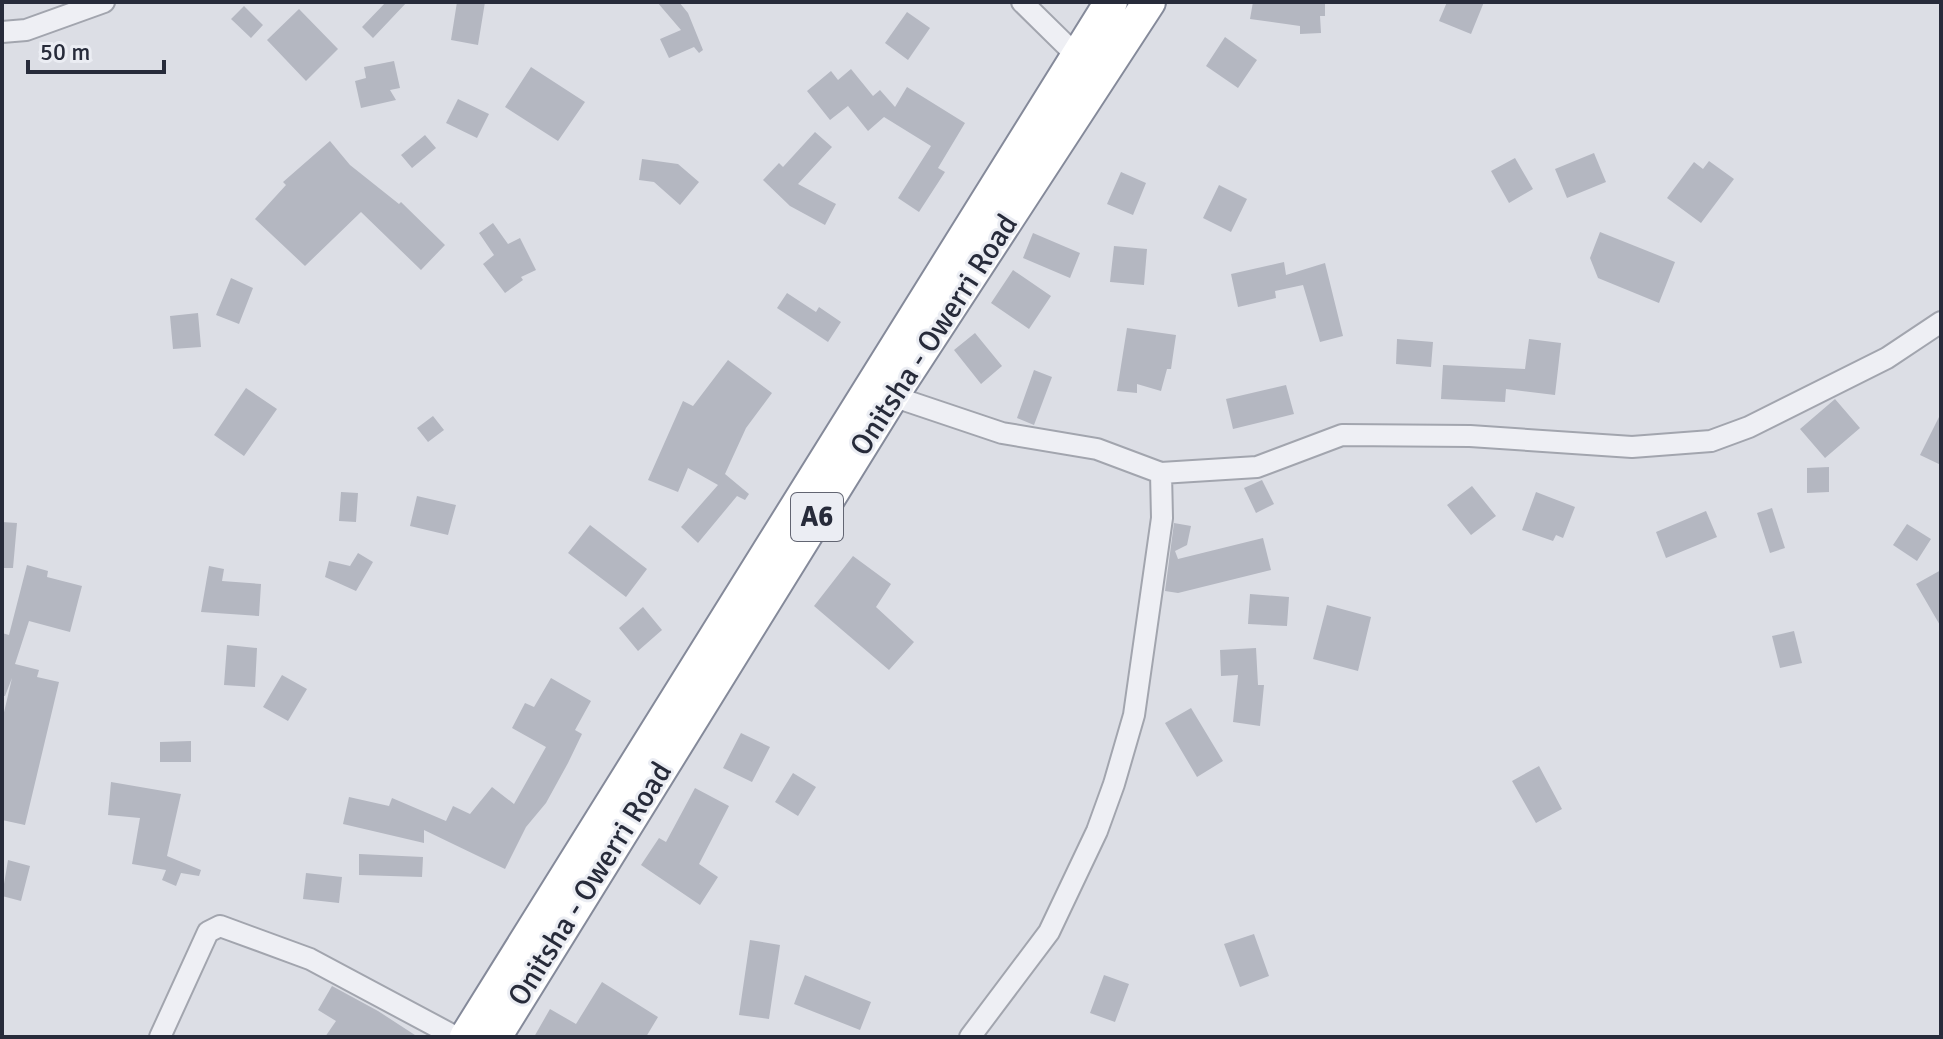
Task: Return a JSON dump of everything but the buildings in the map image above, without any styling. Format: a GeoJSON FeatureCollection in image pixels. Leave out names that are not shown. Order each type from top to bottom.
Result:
{"type":"FeatureCollection","features":[{"type":"Feature","properties":{"kind":"highway","name":"Onitsha - Owerri Road"},"geometry":{"type":"LineString","coordinates":[[466,1037],[1111,2]]}},
{"type":"Feature","properties":{"kind":"highway","name":"Onitsha - Owerri Road"},"geometry":{"type":"LineString","coordinates":[[495,1037],[892,396],[1149,2]]}},
{"type":"Feature","properties":{"kind":"street"},"geometry":{"type":"LineString","coordinates":[[2,32],[26,30],[104,2]]}},
{"type":"Feature","properties":{"kind":"street"},"geometry":{"type":"LineString","coordinates":[[1022,2],[1077,56]]}},
{"type":"Feature","properties":{"kind":"street"},"geometry":{"type":"LineString","coordinates":[[892,396],[1002,433],[1097,449],[1161,473],[1257,467],[1342,435],[1470,436],[1632,447],[1711,441],[1838,385],[1887,358],[1941,322]]}},
{"type":"Feature","properties":{"kind":"street"},"geometry":{"type":"LineString","coordinates":[[970,1037],[1049,932],[1097,831],[1114,784],[1134,715],[1162,518],[1161,473]]}},
{"type":"Feature","properties":{"kind":"street"},"geometry":{"type":"LineString","coordinates":[[160,1037],[208,932],[220,926],[310,959],[456,1037]]}}]}
